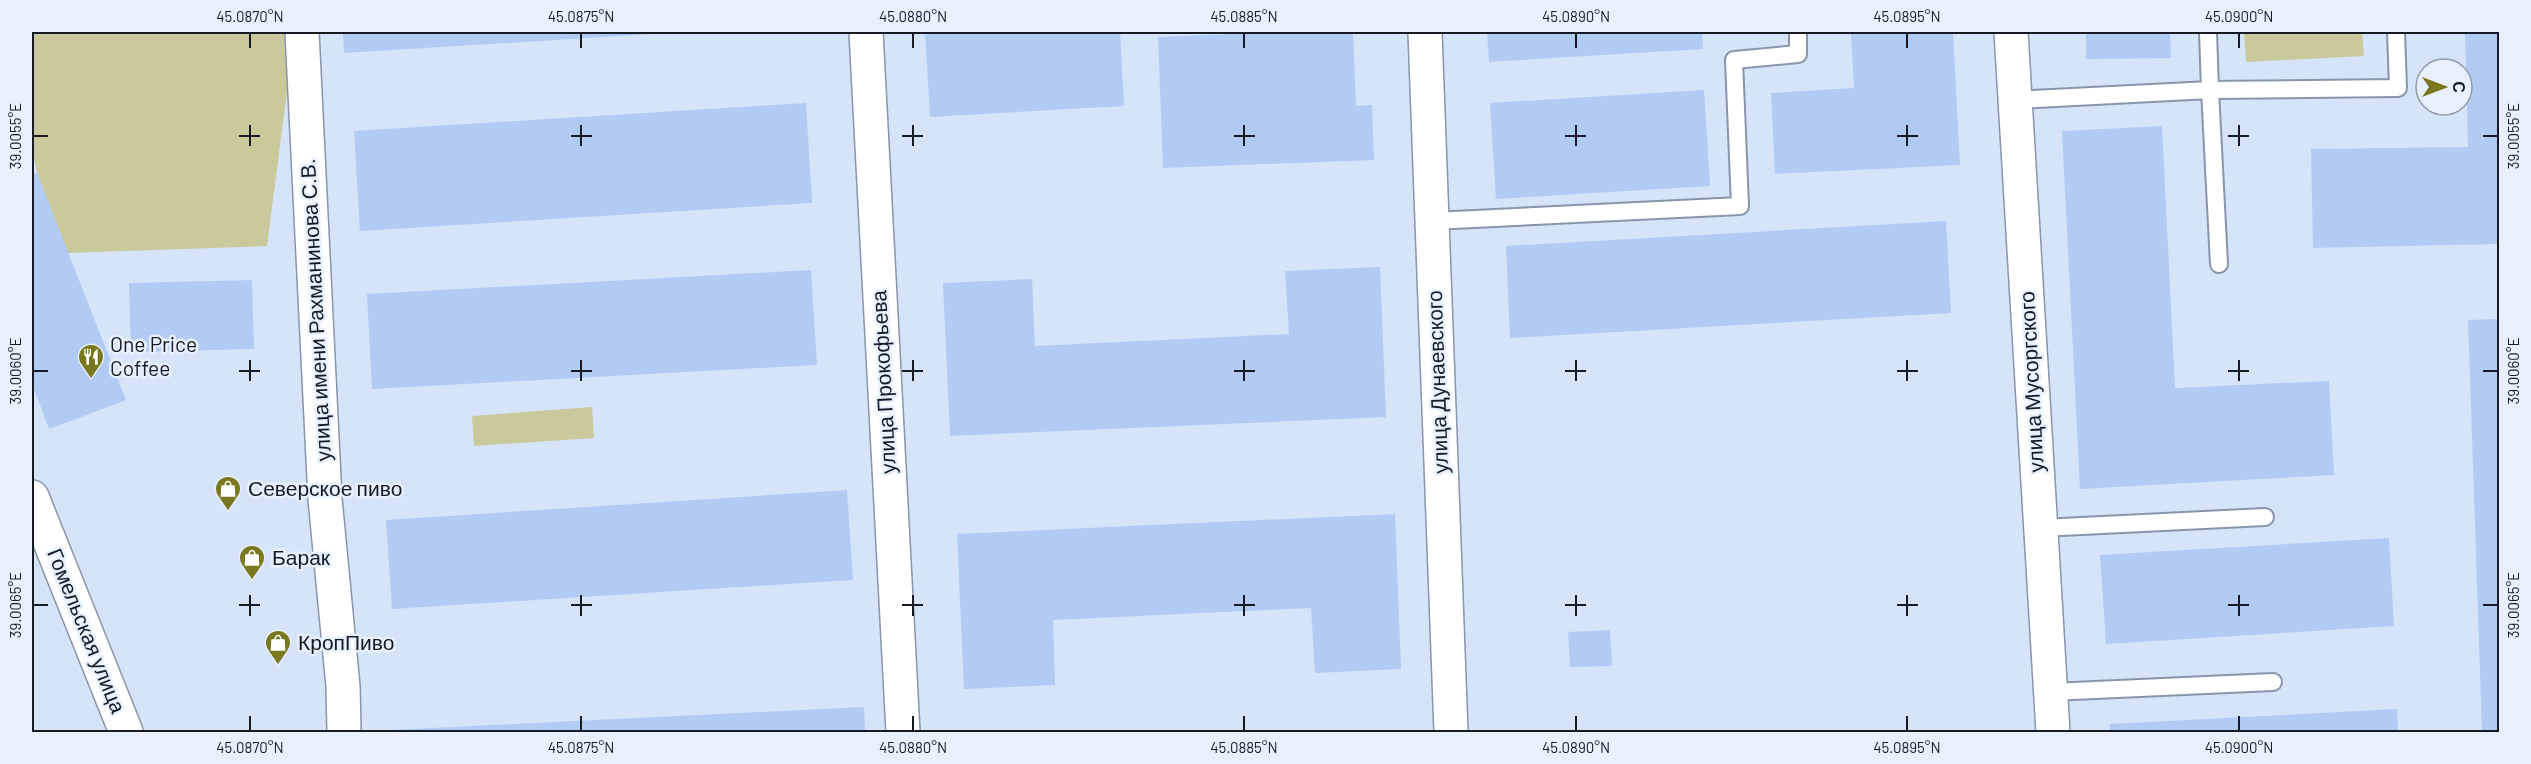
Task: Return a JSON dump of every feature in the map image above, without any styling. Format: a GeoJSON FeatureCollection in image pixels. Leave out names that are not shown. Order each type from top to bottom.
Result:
{"type":"FeatureCollection","features":[{"type":"Feature","properties":{"kind":"street","name":"улица имени Рахманинова С.В."},"geometry":{"type":"LineString","coordinates":[[302,32],[325,499],[344,732]]}},
{"type":"Feature","properties":{"kind":"street","name":"улица Прокофьева"},"geometry":{"type":"LineString","coordinates":[[866,32],[903,732]]}},
{"type":"Feature","properties":{"kind":"street","name":"улица Дунаевского"},"geometry":{"type":"LineString","coordinates":[[1425,32],[1451,732]]}},
{"type":"Feature","properties":{"kind":"street","name":"улица Мусоргского"},"geometry":{"type":"LineString","coordinates":[[2011,32],[2053,732]]}},
{"type":"Feature","properties":{"kind":"street","name":"Гомельская улица"},"geometry":{"type":"LineString","coordinates":[[32,497],[126,732]]}},
{"type":"Feature","properties":{"kind":"lane"},"geometry":{"type":"LineString","coordinates":[[1433,221],[1740,206],[1734,60],[1798,54],[1798,32]]}},
{"type":"Feature","properties":{"kind":"lane"},"geometry":{"type":"LineString","coordinates":[[2208,32],[2219,264]]}},
{"type":"Feature","properties":{"kind":"lane"},"geometry":{"type":"LineString","coordinates":[[2015,100],[2210,90],[2398,88],[2396,32]]}},
{"type":"Feature","properties":{"kind":"lane"},"geometry":{"type":"LineString","coordinates":[[2041,528],[2265,517]]}},
{"type":"Feature","properties":{"kind":"lane"},"geometry":{"type":"LineString","coordinates":[[2050,692],[2273,682]]}},
{"type":"Feature","properties":{"kind":"green space"},"geometry":{"type":"Polygon","coordinates":[[[32,32],[286,32],[289,76],[267,246],[68,253],[37,173],[32,149],[32,32]]]}},
{"type":"Feature","properties":{"kind":"green space"},"geometry":{"type":"Polygon","coordinates":[[[2244,32],[2362,32],[2364,56],[2246,62],[2244,32]]]}},
{"type":"Feature","properties":{"kind":"green space"},"geometry":{"type":"Polygon","coordinates":[[[592,407],[594,438],[474,446],[472,416],[592,407]]]}},
{"type":"Feature","properties":{"kind":"building"},"geometry":{"type":"Polygon","coordinates":[[[343,32],[668,32],[668,33],[344,53],[343,32]]]}},
{"type":"Feature","properties":{"kind":"building"},"geometry":{"type":"Polygon","coordinates":[[[925,32],[1120,32],[1124,106],[930,117],[925,32]]]}},
{"type":"Feature","properties":{"kind":"building"},"geometry":{"type":"Polygon","coordinates":[[[1279,32],[1353,32],[1356,106],[1372,105],[1374,160],[1163,168],[1158,37],[1279,32]]]}},
{"type":"Feature","properties":{"kind":"building"},"geometry":{"type":"Polygon","coordinates":[[[1487,32],[1702,32],[1703,49],[1489,62],[1487,32]]]}},
{"type":"Feature","properties":{"kind":"building"},"geometry":{"type":"Polygon","coordinates":[[[1851,32],[1953,32],[1960,165],[1775,174],[1771,93],[1854,88],[1851,32]]]}},
{"type":"Feature","properties":{"kind":"building"},"geometry":{"type":"Polygon","coordinates":[[[2086,32],[2170,32],[2171,58],[2086,59],[2086,32]]]}},
{"type":"Feature","properties":{"kind":"building"},"geometry":{"type":"Polygon","coordinates":[[[2465,32],[2499,32],[2499,244],[2313,248],[2311,149],[2468,147],[2467,117],[2474,117],[2474,57],[2466,57],[2465,32]]]}},
{"type":"Feature","properties":{"kind":"building"},"geometry":{"type":"Polygon","coordinates":[[[1704,90],[1710,186],[1496,199],[1490,103],[1704,90]]]}},
{"type":"Feature","properties":{"kind":"building"},"geometry":{"type":"Polygon","coordinates":[[[806,103],[812,203],[360,231],[354,131],[806,103]]]}},
{"type":"Feature","properties":{"kind":"building"},"geometry":{"type":"Polygon","coordinates":[[[2162,126],[2175,388],[2329,381],[2334,475],[2080,489],[2062,131],[2162,126]]]}},
{"type":"Feature","properties":{"kind":"building"},"geometry":{"type":"Polygon","coordinates":[[[37,173],[126,400],[49,429],[32,384],[32,175],[37,173]]]}},
{"type":"Feature","properties":{"kind":"building"},"geometry":{"type":"Polygon","coordinates":[[[1946,221],[1951,313],[1510,338],[1506,246],[1946,221]]]}},
{"type":"Feature","properties":{"kind":"building"},"geometry":{"type":"Polygon","coordinates":[[[1380,267],[1386,417],[950,436],[943,283],[1032,279],[1035,346],[1289,334],[1285,271],[1380,267]]]}},
{"type":"Feature","properties":{"kind":"building"},"geometry":{"type":"Polygon","coordinates":[[[811,270],[817,365],[372,389],[367,294],[811,270]]]}},
{"type":"Feature","properties":{"kind":"building"},"geometry":{"type":"Polygon","coordinates":[[[252,280],[254,349],[131,352],[129,283],[252,280]]]}},
{"type":"Feature","properties":{"kind":"building"},"geometry":{"type":"Polygon","coordinates":[[[2499,319],[2499,732],[2482,732],[2468,320],[2499,319]]]}},
{"type":"Feature","properties":{"kind":"building"},"geometry":{"type":"Polygon","coordinates":[[[847,490],[853,580],[392,609],[386,520],[847,490]]]}},
{"type":"Feature","properties":{"kind":"building"},"geometry":{"type":"Polygon","coordinates":[[[1395,514],[1401,669],[1315,673],[1311,608],[1053,620],[1055,685],[964,689],[957,534],[1395,514]]]}},
{"type":"Feature","properties":{"kind":"building"},"geometry":{"type":"Polygon","coordinates":[[[2389,538],[2394,626],[2106,644],[2100,555],[2389,538]]]}},
{"type":"Feature","properties":{"kind":"building"},"geometry":{"type":"Polygon","coordinates":[[[1610,630],[1612,666],[1570,667],[1568,632],[1610,630]]]}},
{"type":"Feature","properties":{"kind":"building"},"geometry":{"type":"Polygon","coordinates":[[[864,707],[865,732],[390,732],[390,730],[864,707]]]}},
{"type":"Feature","properties":{"kind":"building"},"geometry":{"type":"Polygon","coordinates":[[[2397,709],[2398,732],[2110,732],[2110,724],[2397,709]]]}},
{"type":"Feature","properties":{"kind":"place","name":"One Price Coffee"},"geometry":{"type":"Point","coordinates":[91,380]}},
{"type":"Feature","properties":{"kind":"place","name":"Северское пиво"},"geometry":{"type":"Point","coordinates":[228,512]}},
{"type":"Feature","properties":{"kind":"place","name":"Барак"},"geometry":{"type":"Point","coordinates":[252,581]}},
{"type":"Feature","properties":{"kind":"place","name":"КропПиво"},"geometry":{"type":"Point","coordinates":[278,666]}}]}
